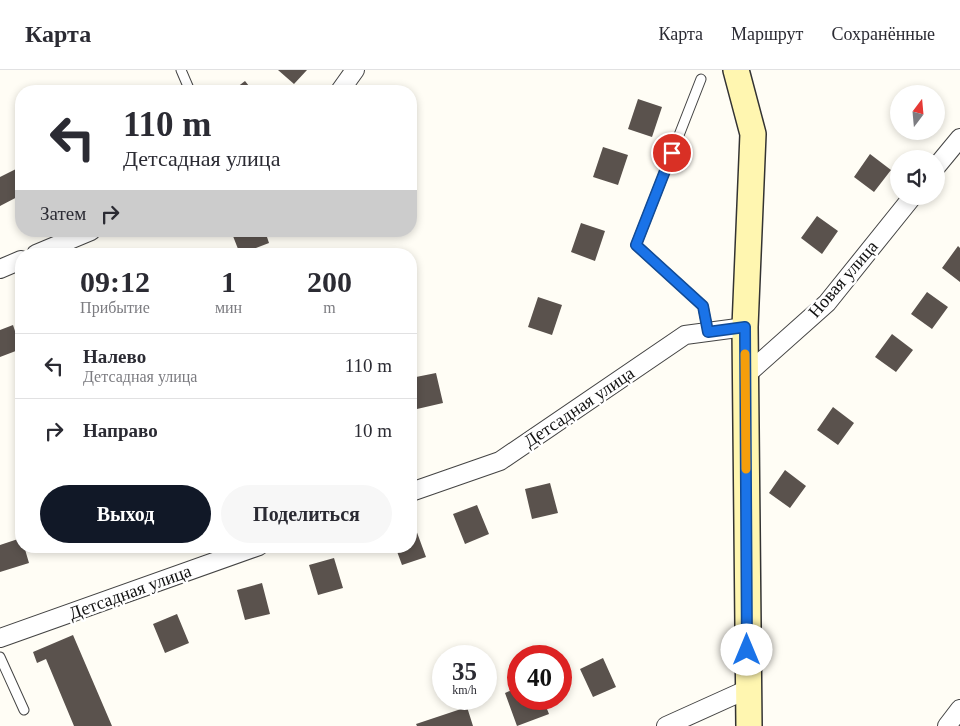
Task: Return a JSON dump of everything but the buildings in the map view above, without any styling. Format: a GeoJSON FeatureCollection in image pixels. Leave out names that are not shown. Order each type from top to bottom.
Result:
{"type":"FeatureCollection","features":[{"type":"Feature","properties":{"kind":"street"},"geometry":{"type":"LineString","coordinates":[[344,85],[355,70]]}},
{"type":"Feature","properties":{"kind":"street"},"geometry":{"type":"LineString","coordinates":[[736,70],[753,134],[745,327],[749,726]]}},
{"type":"Feature","properties":{"kind":"street"},"geometry":{"type":"LineString","coordinates":[[945,157],[960,138]]}},
{"type":"Feature","properties":{"kind":"street","name":"Новая улица"},"geometry":{"type":"LineString","coordinates":[[745,376],[827,303],[906,205]]}},
{"type":"Feature","properties":{"kind":"street"},"geometry":{"type":"LineString","coordinates":[[50,248],[77,237]]}},
{"type":"Feature","properties":{"kind":"street"},"geometry":{"type":"LineString","coordinates":[[0,269],[15,263]]}},
{"type":"Feature","properties":{"kind":"street","name":"Детсадная улица"},"geometry":{"type":"LineString","coordinates":[[417,490],[500,461],[685,335],[745,327]]}},
{"type":"Feature","properties":{"kind":"street","name":"Детсадная улица"},"geometry":{"type":"LineString","coordinates":[[0,638],[239,553]]}},
{"type":"Feature","properties":{"kind":"street"},"geometry":{"type":"LineString","coordinates":[[666,726],[748,689]]}},
{"type":"Feature","properties":{"kind":"street"},"geometry":{"type":"LineString","coordinates":[[947,726],[960,709]]}},
{"type":"Feature","properties":{"kind":"lane"},"geometry":{"type":"LineString","coordinates":[[181,70],[187,85]]}},
{"type":"Feature","properties":{"kind":"lane"},"geometry":{"type":"LineString","coordinates":[[701,80],[636,245],[703,306],[708,332]]}},
{"type":"Feature","properties":{"kind":"lane"},"geometry":{"type":"LineString","coordinates":[[0,657],[24,710]]}},
{"type":"Feature","properties":{"kind":"slow traffic"},"geometry":{"type":"LineString","coordinates":[[745,354],[746,469]]}},
{"type":"Feature","properties":{"kind":"route"},"geometry":{"type":"LineString","coordinates":[[672,153],[636,245],[703,306],[708,332],[745,327],[747,650]]}}]}
